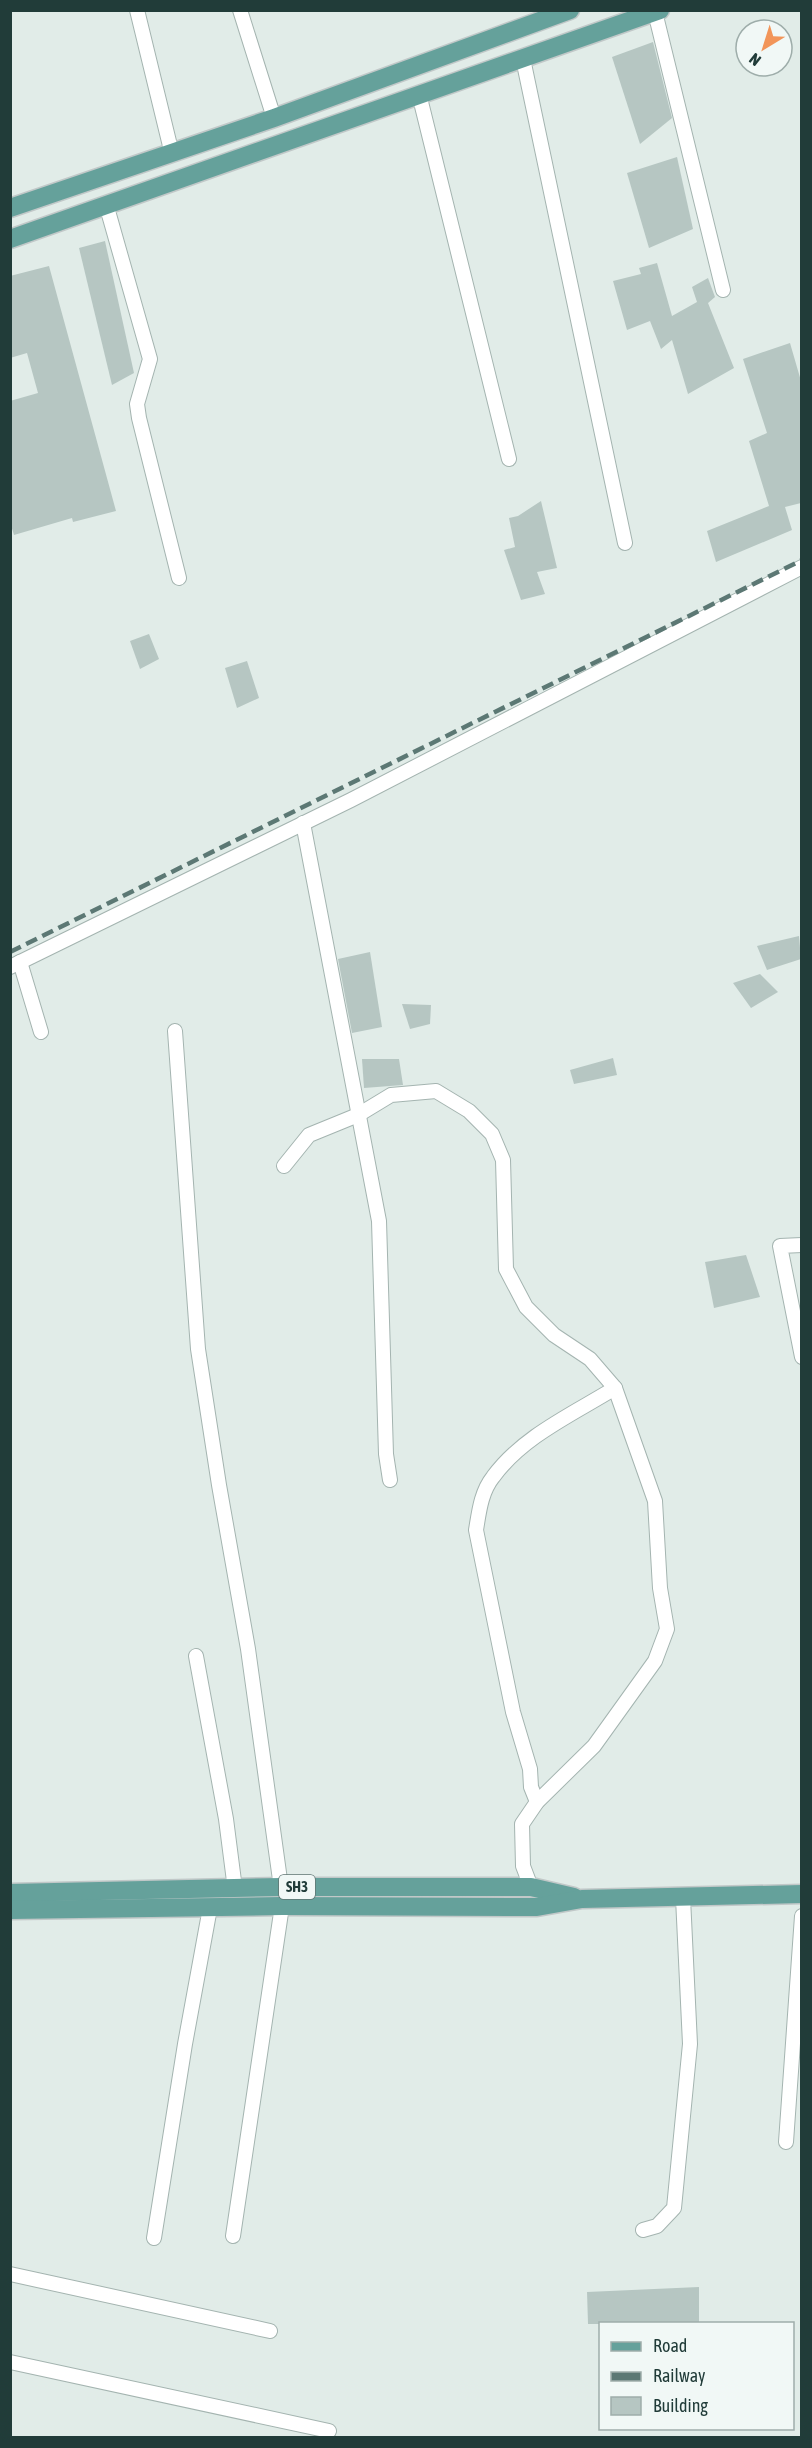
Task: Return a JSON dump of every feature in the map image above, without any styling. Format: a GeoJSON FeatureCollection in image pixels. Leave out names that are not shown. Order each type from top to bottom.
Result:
{"type":"FeatureCollection","features":[{"type":"Feature","properties":{"kind":"main road"},"geometry":{"type":"LineString","coordinates":[[10,208],[274,118],[570,10]]}},
{"type":"Feature","properties":{"kind":"main road"},"geometry":{"type":"LineString","coordinates":[[10,239],[657,11]]}},
{"type":"Feature","properties":{"kind":"main road","name":"SH3"},"geometry":{"type":"LineString","coordinates":[[10,1893],[281,1887],[531,1887],[582,1899]]}},
{"type":"Feature","properties":{"kind":"main road","name":"SH3"},"geometry":{"type":"LineString","coordinates":[[10,1910],[282,1906],[537,1907],[582,1899],[801,1894]]}},
{"type":"Feature","properties":{"kind":"street"},"geometry":{"type":"LineString","coordinates":[[137,10],[172,154]]}},
{"type":"Feature","properties":{"kind":"street"},"geometry":{"type":"LineString","coordinates":[[240,10],[274,118]]}},
{"type":"Feature","properties":{"kind":"street"},"geometry":{"type":"LineString","coordinates":[[657,11],[723,290]]}},
{"type":"Feature","properties":{"kind":"street"},"geometry":{"type":"LineString","coordinates":[[523,59],[625,543]]}},
{"type":"Feature","properties":{"kind":"street"},"geometry":{"type":"LineString","coordinates":[[419,94],[509,459]]}},
{"type":"Feature","properties":{"kind":"street"},"geometry":{"type":"LineString","coordinates":[[106,204],[150,359],[137,404],[179,578]]}},
{"type":"Feature","properties":{"kind":"street"},"geometry":{"type":"LineString","coordinates":[[41,1032],[16,965],[303,823],[801,567]]}},
{"type":"Feature","properties":{"kind":"street"},"geometry":{"type":"LineString","coordinates":[[303,823],[379,1221],[386,1454],[390,1480]]}},
{"type":"Feature","properties":{"kind":"street"},"geometry":{"type":"LineString","coordinates":[[175,1031],[198,1349],[248,1649],[281,1887]]}},
{"type":"Feature","properties":{"kind":"street"},"geometry":{"type":"LineString","coordinates":[[285,1166],[309,1136],[358,1114],[391,1095],[436,1091],[469,1111],[492,1134],[503,1160],[506,1269],[526,1307],[554,1335],[591,1359],[615,1388],[655,1502],[660,1588],[667,1629],[655,1660],[594,1746],[537,1802],[522,1824],[523,1866],[531,1887]]}},
{"type":"Feature","properties":{"kind":"street"},"geometry":{"type":"LineString","coordinates":[[801,1245],[780,1246],[801,1357]]}},
{"type":"Feature","properties":{"kind":"street"},"geometry":{"type":"LineString","coordinates":[[537,1802],[531,1787],[530,1769],[513,1713],[476,1530],[480,1504],[492,1478],[529,1439],[615,1388]]}},
{"type":"Feature","properties":{"kind":"street"},"geometry":{"type":"LineString","coordinates":[[196,1656],[226,1819],[235,1889]]}},
{"type":"Feature","properties":{"kind":"street"},"geometry":{"type":"LineString","coordinates":[[643,2230],[657,2226],[674,2208],[690,2044],[683,1898]]}},
{"type":"Feature","properties":{"kind":"street"},"geometry":{"type":"LineString","coordinates":[[233,2236],[282,1906]]}},
{"type":"Feature","properties":{"kind":"street"},"geometry":{"type":"LineString","coordinates":[[154,2238],[185,2044],[210,1908]]}},
{"type":"Feature","properties":{"kind":"street"},"geometry":{"type":"LineString","coordinates":[[786,2142],[801,1916]]}},
{"type":"Feature","properties":{"kind":"street"},"geometry":{"type":"LineString","coordinates":[[10,2274],[270,2331]]}},
{"type":"Feature","properties":{"kind":"street"},"geometry":{"type":"LineString","coordinates":[[10,2362],[329,2431]]}},
{"type":"Feature","properties":{"kind":"building"},"geometry":{"type":"Polygon","coordinates":[[[653,42],[672,118],[640,144],[612,57],[653,42]]]}},
{"type":"Feature","properties":{"kind":"building"},"geometry":{"type":"Polygon","coordinates":[[[677,157],[693,229],[649,248],[627,173],[677,157]]]}},
{"type":"Feature","properties":{"kind":"building"},"geometry":{"type":"Polygon","coordinates":[[[105,241],[134,373],[112,385],[79,248],[105,241]]]}},
{"type":"Feature","properties":{"kind":"building"},"geometry":{"type":"Polygon","coordinates":[[[657,263],[672,316],[697,302],[692,287],[708,278],[715,297],[708,303],[734,368],[688,394],[672,340],[661,349],[650,321],[627,330],[613,281],[641,274],[639,268],[657,263]]]}},
{"type":"Feature","properties":{"kind":"building"},"geometry":{"type":"Polygon","coordinates":[[[49,266],[116,511],[73,522],[72,518],[14,535],[10,522],[10,401],[38,393],[27,353],[10,358],[10,276],[49,266]]]}},
{"type":"Feature","properties":{"kind":"building"},"geometry":{"type":"Polygon","coordinates":[[[790,343],[801,381],[801,503],[785,507],[792,530],[716,562],[707,531],[769,506],[749,441],[767,433],[743,359],[790,343]]]}},
{"type":"Feature","properties":{"kind":"building"},"geometry":{"type":"Polygon","coordinates":[[[541,501],[557,568],[537,572],[545,594],[521,600],[504,550],[515,547],[509,518],[518,516],[541,501]]]}},
{"type":"Feature","properties":{"kind":"building"},"geometry":{"type":"Polygon","coordinates":[[[149,634],[159,659],[140,669],[130,641],[149,634]]]}},
{"type":"Feature","properties":{"kind":"building"},"geometry":{"type":"Polygon","coordinates":[[[247,661],[259,698],[237,708],[225,668],[247,661]]]}},
{"type":"Feature","properties":{"kind":"building"},"geometry":{"type":"Polygon","coordinates":[[[799,936],[801,959],[767,970],[757,946],[799,936]]]}},
{"type":"Feature","properties":{"kind":"building"},"geometry":{"type":"Polygon","coordinates":[[[370,952],[382,1027],[352,1033],[338,959],[370,952]]]}},
{"type":"Feature","properties":{"kind":"building"},"geometry":{"type":"Polygon","coordinates":[[[760,974],[778,992],[751,1008],[733,983],[760,974]]]}},
{"type":"Feature","properties":{"kind":"building"},"geometry":{"type":"Polygon","coordinates":[[[402,1004],[431,1005],[430,1024],[410,1029],[402,1004]]]}},
{"type":"Feature","properties":{"kind":"building"},"geometry":{"type":"Polygon","coordinates":[[[613,1058],[617,1075],[574,1084],[570,1070],[613,1058]]]}},
{"type":"Feature","properties":{"kind":"building"},"geometry":{"type":"Polygon","coordinates":[[[362,1059],[399,1059],[403,1085],[364,1088],[362,1059]]]}},
{"type":"Feature","properties":{"kind":"building"},"geometry":{"type":"Polygon","coordinates":[[[746,1255],[760,1297],[714,1308],[705,1262],[746,1255]]]}},
{"type":"Feature","properties":{"kind":"building"},"geometry":{"type":"Polygon","coordinates":[[[699,2287],[699,2322],[599,2322],[599,2324],[588,2324],[587,2292],[699,2287]]]}},
{"type":"Feature","properties":{"kind":"railway"},"geometry":{"type":"LineString","coordinates":[[10,952],[802,560]]}}]}
